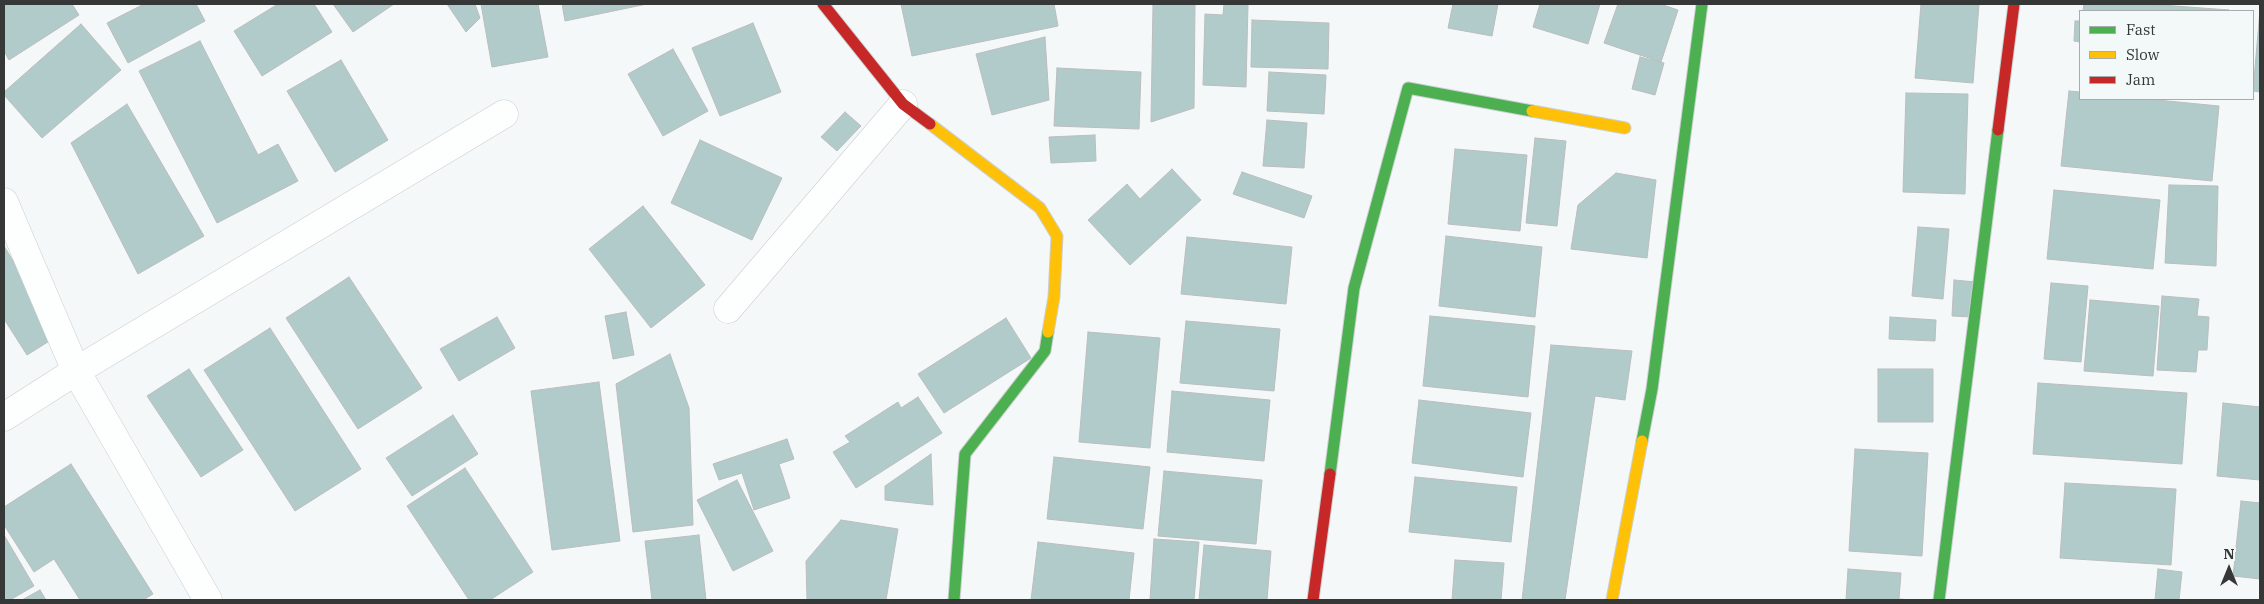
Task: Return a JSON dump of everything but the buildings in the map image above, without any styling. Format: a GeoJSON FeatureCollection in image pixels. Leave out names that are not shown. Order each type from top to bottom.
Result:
{"type":"FeatureCollection","features":[{"type":"Feature","properties":{"kind":"street"},"geometry":{"type":"LineString","coordinates":[[823,4],[903,104],[1040,208],[1057,236],[1054,297],[1045,352],[965,454],[954,600]]}},
{"type":"Feature","properties":{"kind":"street"},"geometry":{"type":"LineString","coordinates":[[1612,600],[1652,389],[1702,4]]}},
{"type":"Feature","properties":{"kind":"street"},"geometry":{"type":"LineString","coordinates":[[1939,600],[2014,4]]}},
{"type":"Feature","properties":{"kind":"street"},"geometry":{"type":"LineString","coordinates":[[1313,600],[1354,288],[1408,88],[1625,128]]}},
{"type":"Feature","properties":{"kind":"street"},"geometry":{"type":"LineString","coordinates":[[728,308],[903,104]]}},
{"type":"Feature","properties":{"kind":"street"},"geometry":{"type":"LineString","coordinates":[[4,416],[504,114]]}},
{"type":"Feature","properties":{"kind":"street"},"geometry":{"type":"LineString","coordinates":[[4,202],[76,371],[208,600]]}},
{"type":"Feature","properties":{"kind":"traffic: fast"},"geometry":{"type":"LineString","coordinates":[[1642,441],[1652,389],[1702,4]]}},
{"type":"Feature","properties":{"kind":"traffic: fast"},"geometry":{"type":"LineString","coordinates":[[1330,474],[1354,288],[1408,88],[1532,111]]}},
{"type":"Feature","properties":{"kind":"traffic: fast"},"geometry":{"type":"LineString","coordinates":[[1939,600],[1998,130]]}},
{"type":"Feature","properties":{"kind":"traffic: fast"},"geometry":{"type":"LineString","coordinates":[[954,600],[965,454],[1045,351],[1048,332]]}},
{"type":"Feature","properties":{"kind":"traffic: slow"},"geometry":{"type":"LineString","coordinates":[[1532,111],[1625,128]]}},
{"type":"Feature","properties":{"kind":"traffic: slow"},"geometry":{"type":"LineString","coordinates":[[930,124],[1040,208],[1057,236],[1054,297],[1048,332]]}},
{"type":"Feature","properties":{"kind":"traffic: slow"},"geometry":{"type":"LineString","coordinates":[[1612,600],[1642,441]]}},
{"type":"Feature","properties":{"kind":"traffic: jam"},"geometry":{"type":"LineString","coordinates":[[823,4],[903,104],[930,124]]}},
{"type":"Feature","properties":{"kind":"traffic: jam"},"geometry":{"type":"LineString","coordinates":[[1998,130],[2014,4]]}},
{"type":"Feature","properties":{"kind":"traffic: jam"},"geometry":{"type":"LineString","coordinates":[[1313,600],[1330,474]]}}]}
